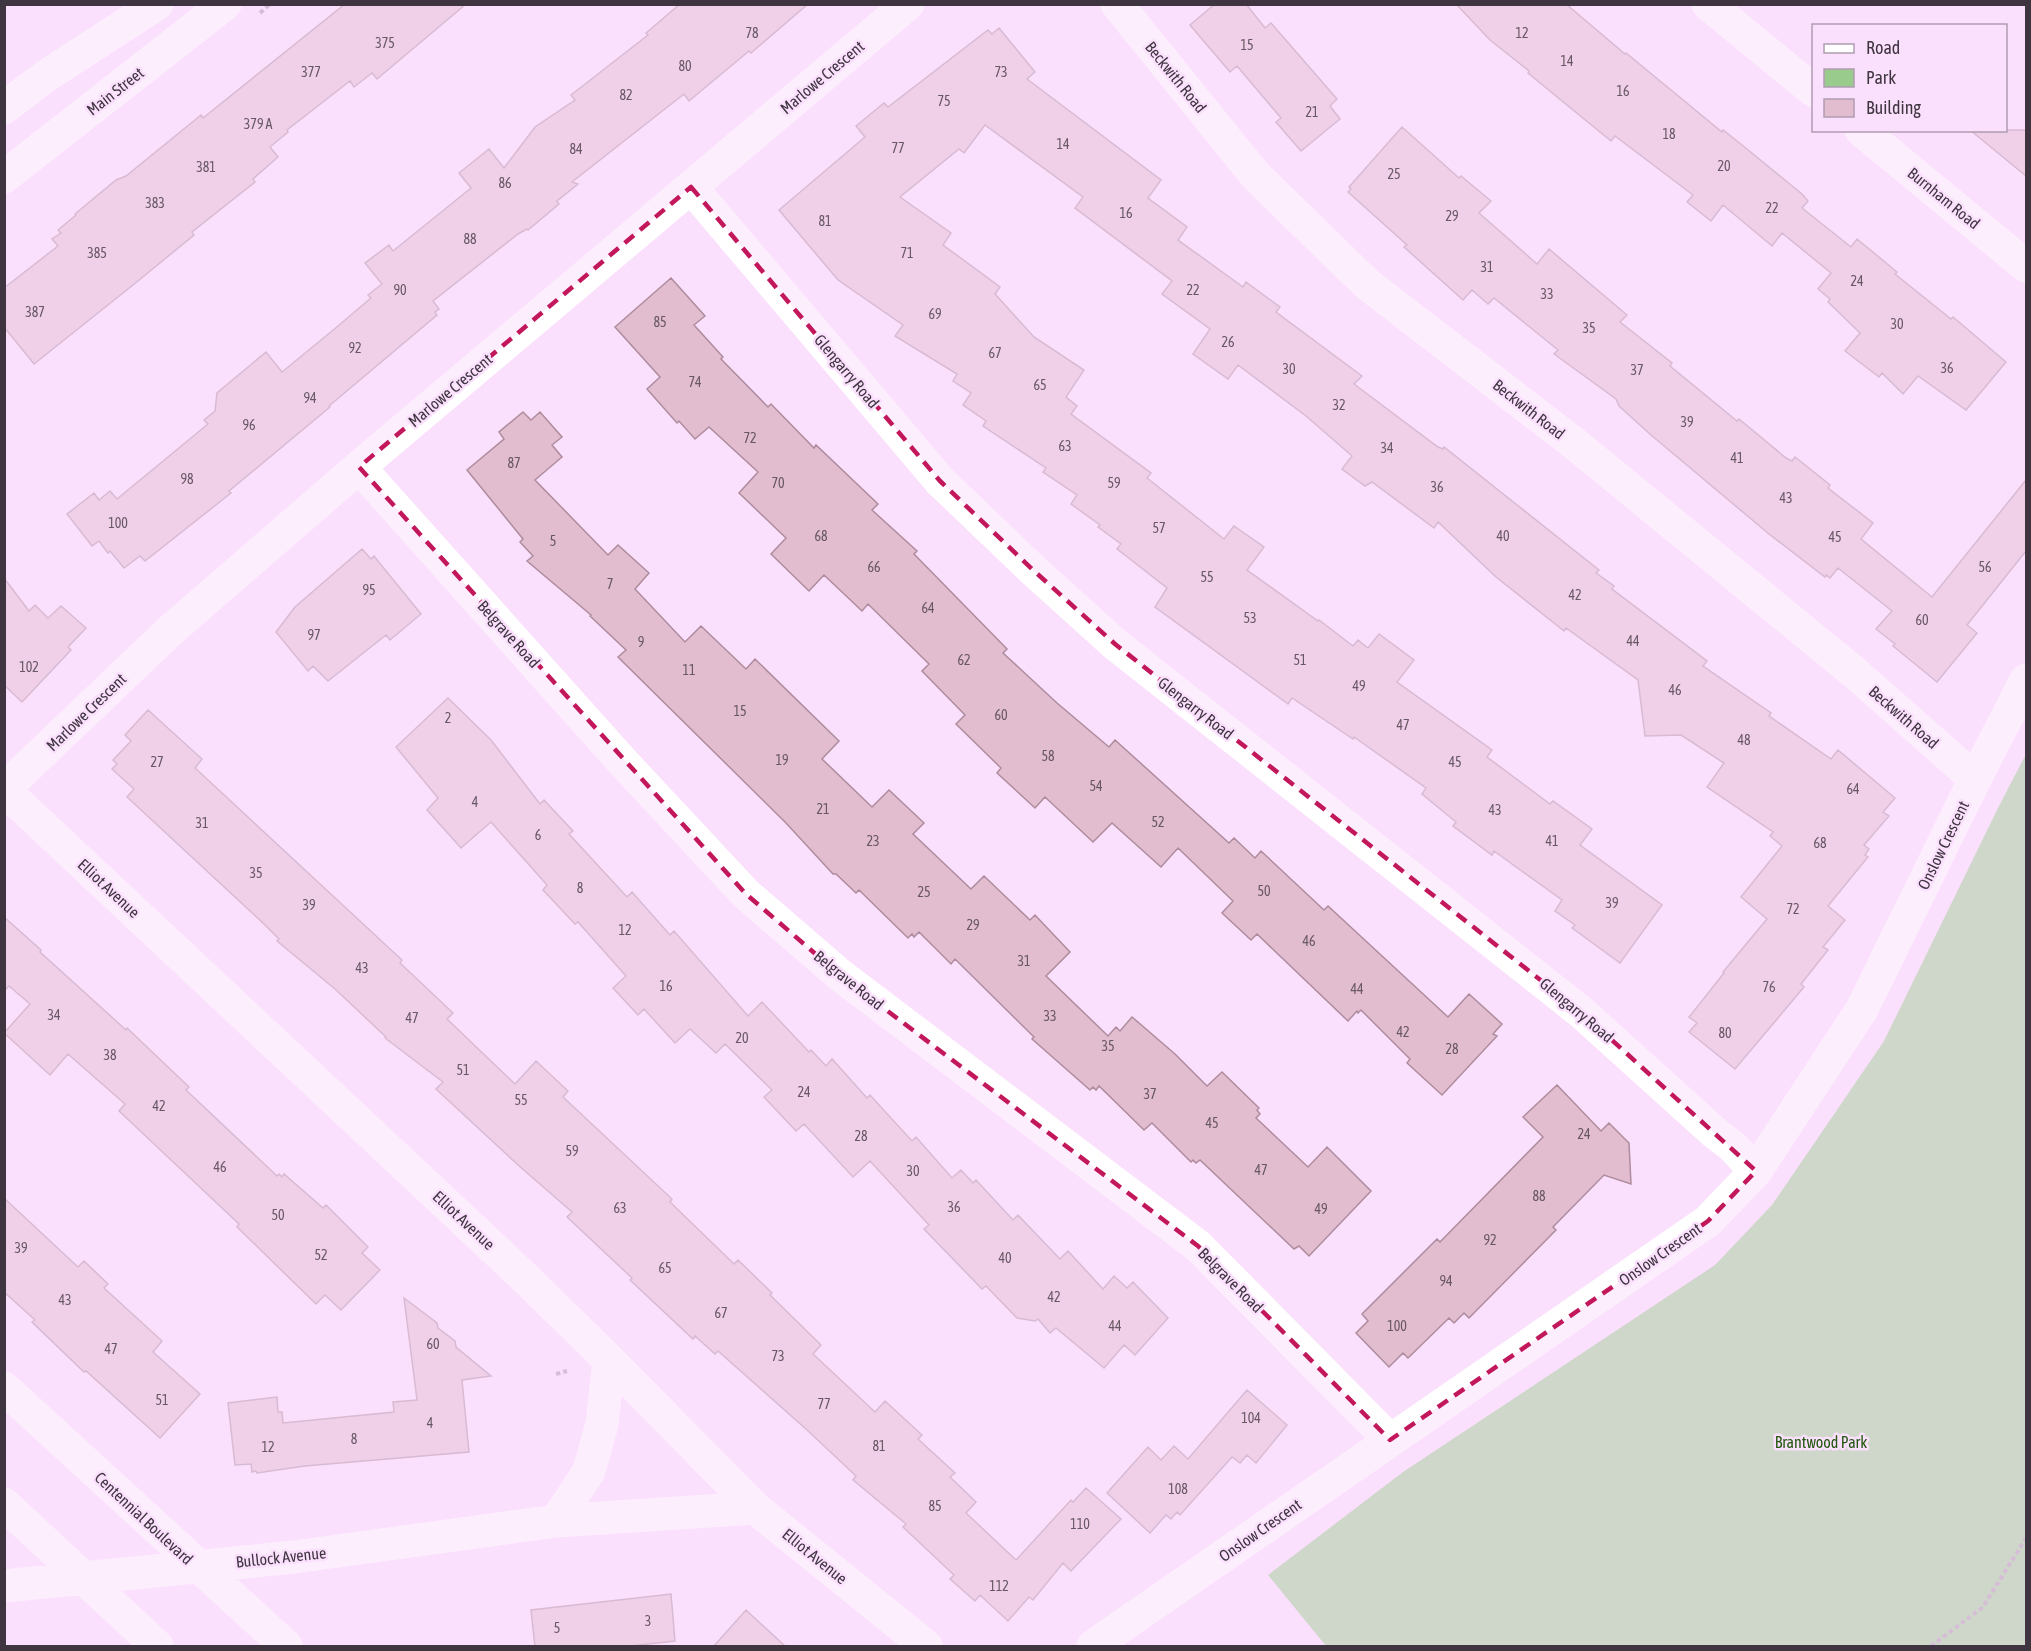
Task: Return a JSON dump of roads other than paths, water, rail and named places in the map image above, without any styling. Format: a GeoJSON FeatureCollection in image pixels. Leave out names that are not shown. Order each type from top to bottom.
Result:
{"type":"FeatureCollection","features":[{"type":"Feature","properties":{"kind":"street"},"geometry":{"type":"LineString","coordinates":[[4,108],[46,76],[157,4]]}},
{"type":"Feature","properties":{"kind":"street","name":"Main Street"},"geometry":{"type":"LineString","coordinates":[[4,177],[225,4]]}},
{"type":"Feature","properties":{"kind":"street","name":"Marlowe Crescent"},"geometry":{"type":"LineString","coordinates":[[4,790],[172,629],[359,467],[908,4]]}},
{"type":"Feature","properties":{"kind":"street","name":"Beckwith Road"},"geometry":{"type":"LineString","coordinates":[[1117,4],[1256,176],[1367,284],[1575,444],[1855,673],[1975,778]]}},
{"type":"Feature","properties":{"kind":"street"},"geometry":{"type":"LineString","coordinates":[[1708,4],[1812,89]]}},
{"type":"Feature","properties":{"kind":"street","name":"Burnham Road"},"geometry":{"type":"LineString","coordinates":[[1864,132],[2026,266]]}},
{"type":"Feature","properties":{"kind":"street","name":"Glengarry Road"},"geometry":{"type":"LineString","coordinates":[[691,187],[940,481],[1032,569],[1115,644],[1581,1012],[1714,1133],[1732,1146],[1756,1171]]}},
{"type":"Feature","properties":{"kind":"street","name":"Belgrave Road"},"geometry":{"type":"LineString","coordinates":[[359,467],[621,760],[746,894],[840,975],[1198,1246],[1390,1440]]}},
{"type":"Feature","properties":{"kind":"street","name":"Onslow Crescent"},"geometry":{"type":"LineString","coordinates":[[1093,1647],[1708,1221],[1756,1171],[1862,1009],[1975,778],[2026,680]]}},
{"type":"Feature","properties":{"kind":"street","name":"Elliot Avenue"},"geometry":{"type":"LineString","coordinates":[[4,790],[512,1266],[609,1360],[755,1508],[926,1647]]}},
{"type":"Feature","properties":{"kind":"street"},"geometry":{"type":"LineString","coordinates":[[556,1521],[589,1471],[602,1424],[609,1360]]}},
{"type":"Feature","properties":{"kind":"street","name":"Centennial Boulevard"},"geometry":{"type":"LineString","coordinates":[[4,1388],[286,1647]]}},
{"type":"Feature","properties":{"kind":"street"},"geometry":{"type":"LineString","coordinates":[[4,1504],[157,1647]]}},
{"type":"Feature","properties":{"kind":"street","name":"Bullock Avenue"},"geometry":{"type":"LineString","coordinates":[[4,1586],[294,1557],[556,1521],[755,1508]]}},
{"type":"Feature","properties":{"kind":"park label","name":"Brantwood Park"},"geometry":{"type":"Point","coordinates":[1821,1442]}}]}
